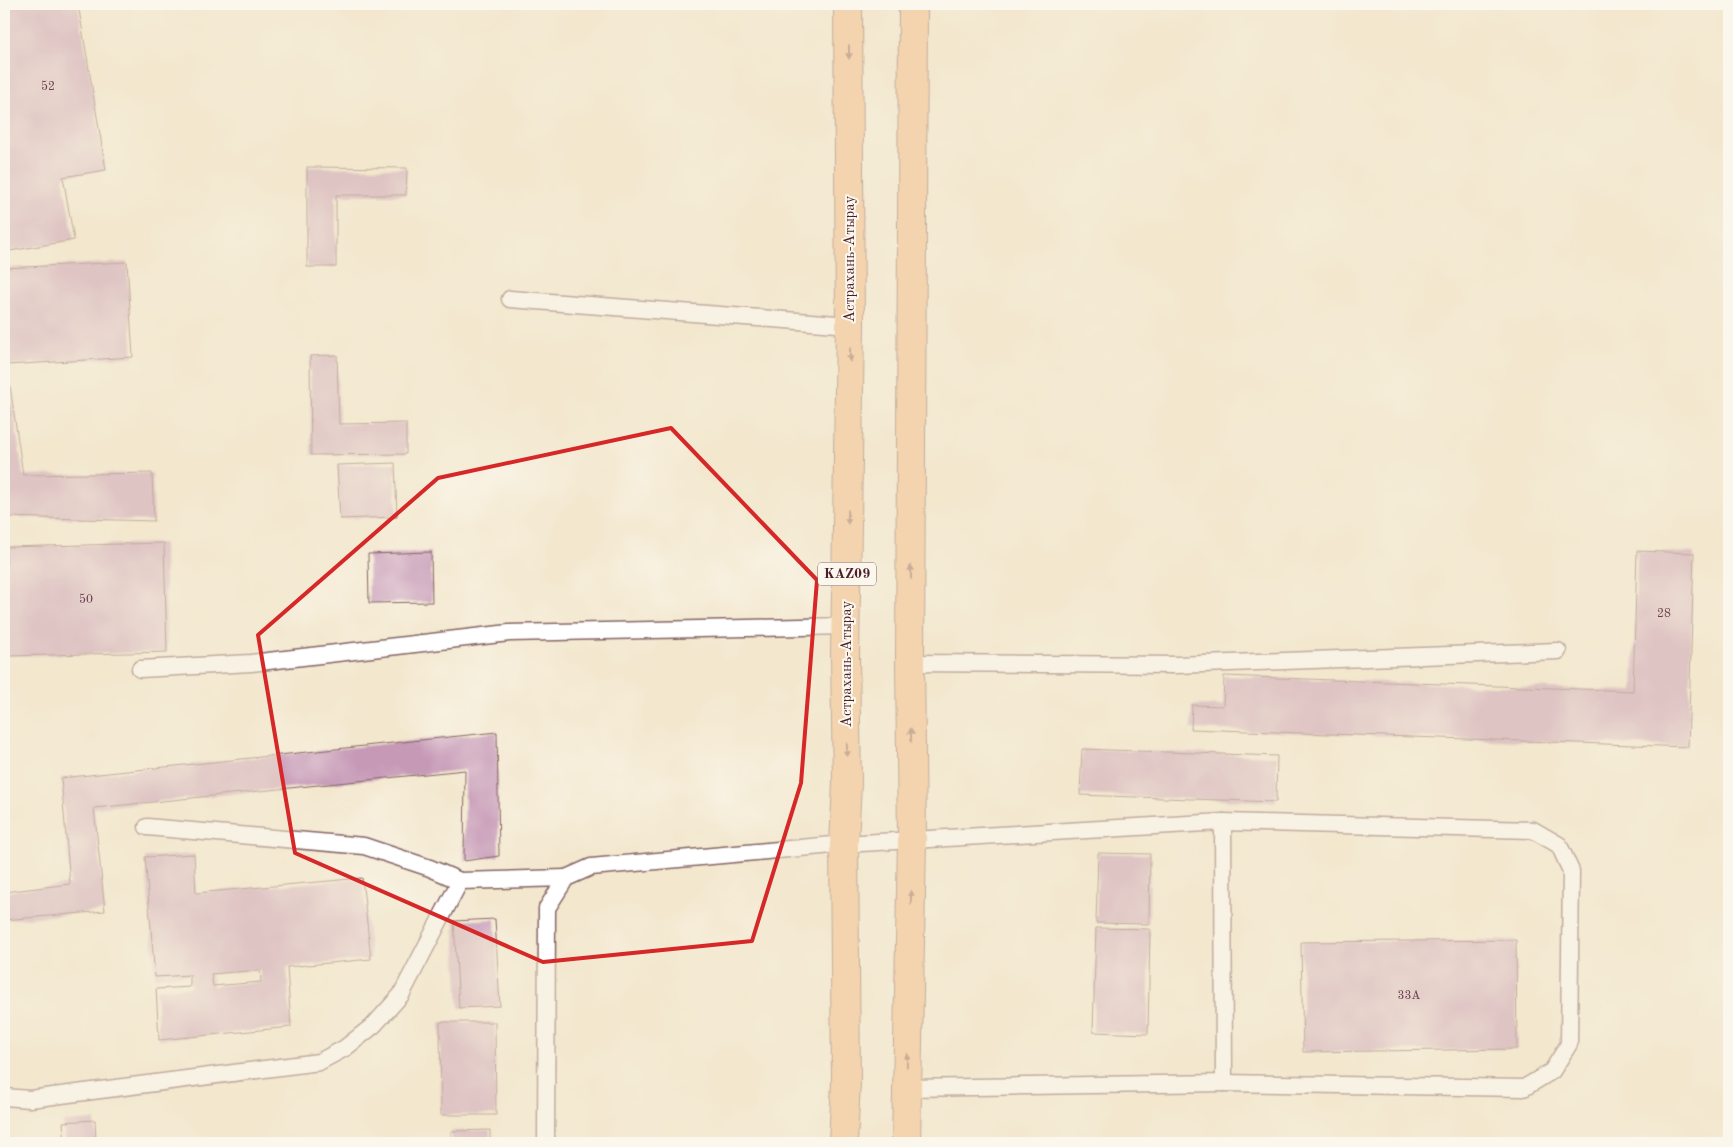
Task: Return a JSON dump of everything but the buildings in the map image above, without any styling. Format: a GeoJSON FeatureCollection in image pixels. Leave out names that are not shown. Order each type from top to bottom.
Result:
{"type":"FeatureCollection","features":[{"type":"Feature","properties":{"kind":"highway","name":"Астрахань-Атырау"},"geometry":{"type":"LineString","coordinates":[[843,1143],[846,1082],[844,844],[847,783],[845,656],[847,626],[850,325],[848,4]]}},
{"type":"Feature","properties":{"kind":"highway"},"geometry":{"type":"LineString","coordinates":[[906,1143],[912,840],[910,663],[913,4]]}},
{"type":"Feature","properties":{"kind":"lane"},"geometry":{"type":"LineString","coordinates":[[510,299],[850,325]]}},
{"type":"Feature","properties":{"kind":"lane"},"geometry":{"type":"LineString","coordinates":[[140,668],[251,663],[509,633],[847,626]]}},
{"type":"Feature","properties":{"kind":"lane"},"geometry":{"type":"LineString","coordinates":[[910,663],[1176,665],[1558,651]]}},
{"type":"Feature","properties":{"kind":"lane"},"geometry":{"type":"LineString","coordinates":[[1223,822],[1224,1083]]}},
{"type":"Feature","properties":{"kind":"lane"},"geometry":{"type":"LineString","coordinates":[[147,827],[364,846],[430,868],[460,881],[566,878],[591,867],[844,844],[1223,822],[1533,830],[1558,846],[1571,871],[1569,1044],[1552,1071],[1524,1088],[1224,1083],[906,1088]]}},
{"type":"Feature","properties":{"kind":"lane"},"geometry":{"type":"LineString","coordinates":[[546,1143],[547,908],[566,878]]}},
{"type":"Feature","properties":{"kind":"lane"},"geometry":{"type":"LineString","coordinates":[[4,1097],[30,1099],[318,1062],[345,1048],[374,1025],[400,995],[460,881]]}},
{"type":"Feature","properties":{"kind":"highlighted area"},"geometry":{"type":"Polygon","coordinates":[[[671,428],[817,580],[801,783],[752,941],[543,962],[295,853],[258,635],[438,478],[671,428]]]}}]}
